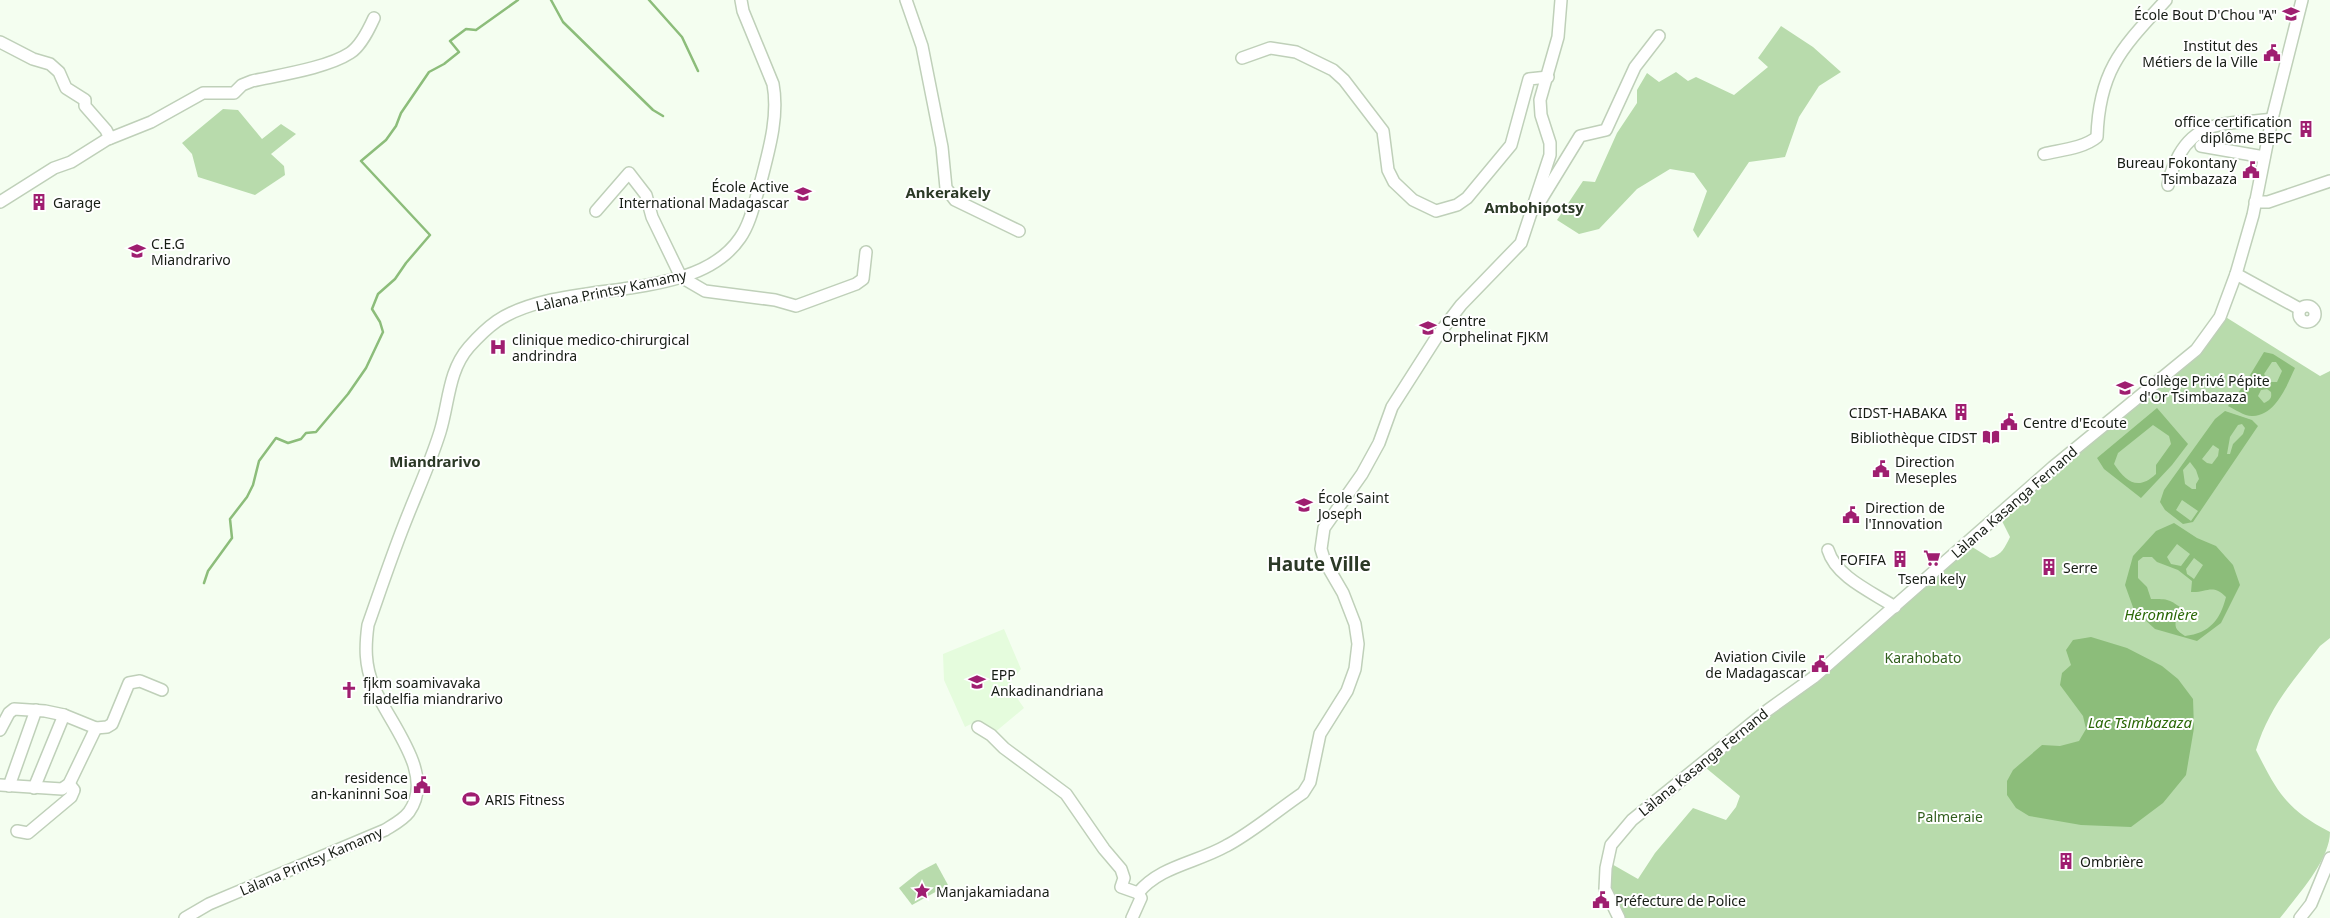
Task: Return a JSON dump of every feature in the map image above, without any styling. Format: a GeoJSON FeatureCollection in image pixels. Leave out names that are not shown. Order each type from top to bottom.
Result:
{"type":"FeatureCollection","features":[{"type":"Feature","properties":{"kind":"street","name":"Làlana Printsy Kamamy"},"geometry":{"type":"LineString","coordinates":[[186,918],[209,904],[385,830],[408,813],[414,803],[417,771],[373,686],[365,655],[366,640],[368,625],[440,431],[454,373],[461,357],[496,321],[534,305],[681,277],[713,264],[724,256],[740,238],[759,187],[771,138],[775,94],[773,84],[742,12],[741,0]]}},
{"type":"Feature","properties":{"kind":"street"},"geometry":{"type":"LineString","coordinates":[[906,0],[922,46],[942,146],[946,188],[954,200],[1019,231]]}},
{"type":"Feature","properties":{"kind":"street"},"geometry":{"type":"LineString","coordinates":[[1138,893],[1150,880],[1162,872],[1226,846],[1303,793],[1310,782],[1320,734],[1347,691],[1355,669],[1358,644],[1354,624],[1343,593],[1321,549],[1324,528],[1362,474],[1379,443],[1392,407],[1411,376],[1461,305],[1521,243],[1550,155],[1550,143],[1541,115],[1540,100],[1558,37],[1561,0]]}},
{"type":"Feature","properties":{"kind":"street"},"geometry":{"type":"LineString","coordinates":[[2044,154],[2077,146],[2097,137],[2100,98],[2114,62],[2166,0]]}},
{"type":"Feature","properties":{"kind":"street","name":"Làlana Kasanga Fernand"},"geometry":{"type":"LineString","coordinates":[[1619,918],[1605,889],[1606,868],[1612,845],[1632,820],[1760,716],[1814,677],[2053,467],[2196,350],[2220,317],[2236,274],[2255,202],[2272,119],[2302,0]]}},
{"type":"Feature","properties":{"kind":"street"},"geometry":{"type":"LineString","coordinates":[[0,202],[47,172],[71,162],[110,138],[151,122],[203,93],[234,93],[242,85],[252,81],[327,63],[351,53],[370,28],[374,18]]}},
{"type":"Feature","properties":{"kind":"street"},"geometry":{"type":"LineString","coordinates":[[1532,212],[1580,136],[1606,130],[1635,67],[1659,36]]}},
{"type":"Feature","properties":{"kind":"street"},"geometry":{"type":"LineString","coordinates":[[0,42],[33,59],[50,64],[59,72],[66,88],[85,100],[85,106],[106,130],[110,138]]}},
{"type":"Feature","properties":{"kind":"street"},"geometry":{"type":"LineString","coordinates":[[1242,58],[1270,48],[1296,52],[1333,70],[1344,80],[1383,130],[1388,170],[1394,182],[1413,200],[1436,211],[1457,205],[1467,198],[1483,180],[1512,145],[1529,79],[1548,77]]}},
{"type":"Feature","properties":{"kind":"street"},"geometry":{"type":"LineString","coordinates":[[2168,184],[2170,172],[2184,146],[2202,129],[2216,124],[2272,119]]}},
{"type":"Feature","properties":{"kind":"street"},"geometry":{"type":"LineString","coordinates":[[2202,146],[2264,157]]}},
{"type":"Feature","properties":{"kind":"street"},"geometry":{"type":"LineString","coordinates":[[596,211],[628,173],[646,194],[652,217],[681,277],[705,291],[775,300],[796,306],[856,284],[863,279],[866,252]]}},
{"type":"Feature","properties":{"kind":"street"},"geometry":{"type":"LineString","coordinates":[[2255,202],[2268,202],[2330,181]]}},
{"type":"Feature","properties":{"kind":"street"},"geometry":{"type":"LineString","coordinates":[[2236,274],[2300,310]]}},
{"type":"Feature","properties":{"kind":"street"},"geometry":{"type":"LineString","coordinates":[[1828,550],[1833,563],[1841,572],[1895,607]]}},
{"type":"Feature","properties":{"kind":"street"},"geometry":{"type":"LineString","coordinates":[[0,730],[9,713],[14,709],[36,710],[64,715],[96,728],[107,728],[112,724],[129,683],[140,681],[162,690]]}},
{"type":"Feature","properties":{"kind":"street"},"geometry":{"type":"LineString","coordinates":[[36,710],[4,785],[62,789],[69,784],[96,728]]}},
{"type":"Feature","properties":{"kind":"street"},"geometry":{"type":"LineString","coordinates":[[34,788],[64,715]]}},
{"type":"Feature","properties":{"kind":"street"},"geometry":{"type":"LineString","coordinates":[[978,727],[991,735],[997,743],[1066,794],[1104,849],[1121,869],[1124,878],[1121,887],[1138,893],[1141,898],[1132,918]]}},
{"type":"Feature","properties":{"kind":"street"},"geometry":{"type":"LineString","coordinates":[[17,831],[28,833],[70,797],[74,790],[69,784]]}},
{"type":"Feature","properties":{"kind":"street"},"geometry":{"type":"LineString","coordinates":[[2300,918],[2311,904],[2330,858]]}},
{"type":"Feature","properties":{"kind":"shaded area","name":"EPP Ankadinandriana"},"geometry":{"type":"Polygon","coordinates":[[[1004,629],[1021,669],[1008,685],[1024,708],[994,733],[977,721],[965,727],[944,680],[943,654],[1004,629]]]}},
{"type":"Feature","properties":{"kind":"green space"},"geometry":{"type":"Polygon","coordinates":[[[1781,26],[1813,47],[1841,72],[1819,86],[1799,117],[1785,157],[1749,162],[1698,238],[1693,230],[1707,191],[1694,173],[1670,169],[1637,189],[1599,229],[1579,234],[1557,220],[1583,181],[1595,182],[1617,133],[1637,103],[1637,90],[1647,73],[1659,82],[1676,72],[1688,81],[1696,77],[1734,95],[1768,67],[1758,58],[1781,26]]]}},
{"type":"Feature","properties":{"kind":"green space"},"geometry":{"type":"Polygon","coordinates":[[[223,109],[238,110],[262,139],[281,124],[296,134],[271,154],[284,166],[285,175],[255,195],[198,177],[192,154],[182,143],[223,109]]]}},
{"type":"Feature","properties":{"kind":"green space"},"geometry":{"type":"Polygon","coordinates":[[[2224,316],[2320,376],[2330,371],[2330,638],[2320,646],[2275,707],[2256,750],[2277,789],[2285,799],[2303,816],[2330,832],[2329,843],[2319,866],[2280,918],[1625,918],[1616,905],[1611,892],[1609,879],[1610,863],[1638,879],[1655,853],[1693,808],[1726,820],[1736,807],[1740,796],[1706,768],[1969,545],[1990,558],[2000,553],[2010,537],[2001,519],[2082,448],[2160,385],[2224,316]]]}},
{"type":"Feature","properties":{"kind":"green space"},"geometry":{"type":"Polygon","coordinates":[[[936,863],[948,885],[912,905],[899,888],[919,872],[936,863]]]}},
{"type":"Feature","properties":{"kind":"water"},"geometry":{"type":"Polygon","coordinates":[[[2264,352],[2273,354],[2295,368],[2280,398],[2261,414],[2247,415],[2228,406],[2244,385],[2264,352]],[[2272,362],[2264,374],[2270,382],[2277,382],[2282,371],[2276,362],[2272,362]],[[2267,389],[2261,390],[2258,396],[2264,403],[2271,396],[2271,392],[2267,389]]]}},
{"type":"Feature","properties":{"kind":"water"},"geometry":{"type":"Polygon","coordinates":[[[2157,408],[2188,444],[2172,465],[2141,498],[2104,469],[2097,458],[2157,408]],[[2153,425],[2118,453],[2114,464],[2128,480],[2138,483],[2150,479],[2156,474],[2156,465],[2171,444],[2169,436],[2153,425]]]}},
{"type":"Feature","properties":{"kind":"water"},"geometry":{"type":"Polygon","coordinates":[[[2225,411],[2252,420],[2258,426],[2193,522],[2183,524],[2165,510],[2160,502],[2164,490],[2215,419],[2225,411]],[[2242,424],[2238,425],[2230,437],[2227,454],[2230,454],[2233,444],[2243,434],[2245,428],[2242,424]],[[2213,445],[2202,459],[2212,464],[2218,456],[2219,449],[2213,445]],[[2190,462],[2183,470],[2185,484],[2192,489],[2196,489],[2199,479],[2196,470],[2190,462]],[[2182,500],[2176,510],[2191,521],[2198,511],[2182,500]]]}},
{"type":"Feature","properties":{"kind":"water","name":"Héronnière"},"geometry":{"type":"Polygon","coordinates":[[[2174,523],[2197,538],[2216,546],[2233,565],[2240,585],[2221,623],[2197,641],[2155,629],[2134,610],[2125,585],[2133,556],[2156,531],[2174,523]],[[2177,544],[2167,557],[2171,564],[2181,566],[2190,554],[2177,544]],[[2143,557],[2138,561],[2138,578],[2147,587],[2151,599],[2169,600],[2192,615],[2192,619],[2176,620],[2176,628],[2185,636],[2201,632],[2217,619],[2226,597],[2217,590],[2191,592],[2192,581],[2178,570],[2157,562],[2152,557],[2143,557]],[[2194,558],[2186,569],[2187,574],[2194,579],[2203,565],[2194,558]]]}},
{"type":"Feature","properties":{"kind":"water","name":"Lac Tsimbazaza"},"geometry":{"type":"Polygon","coordinates":[[[2091,637],[2127,648],[2162,666],[2178,679],[2193,699],[2194,728],[2186,775],[2163,803],[2131,827],[2081,825],[2029,816],[2016,808],[2007,795],[2007,781],[2013,770],[2042,745],[2060,746],[2079,741],[2086,729],[2083,716],[2060,685],[2062,673],[2071,665],[2066,650],[2073,640],[2091,637]]]}},
{"type":"Feature","properties":{"kind":"waterway"},"geometry":{"type":"LineString","coordinates":[[204,583],[208,571],[232,538],[230,519],[247,497],[253,485],[259,461],[276,438],[288,443],[301,439],[306,433],[316,432],[348,394],[366,368],[383,332],[380,322],[372,309],[378,294],[395,279],[430,235],[361,161],[386,140],[396,126],[401,113],[429,72],[444,64],[459,52],[450,41],[466,29],[476,30],[518,0]]}},
{"type":"Feature","properties":{"kind":"waterway"},"geometry":{"type":"LineString","coordinates":[[551,0],[563,22],[653,110],[663,116]]}},
{"type":"Feature","properties":{"kind":"waterway"},"geometry":{"type":"LineString","coordinates":[[649,0],[682,37],[698,71]]}},
{"type":"Feature","properties":{"kind":"place","name":"École Bout D'Chou \"A\""},"geometry":{"type":"Point","coordinates":[2291,14]}},
{"type":"Feature","properties":{"kind":"place","name":"Institut des Métiers de la Ville"},"geometry":{"type":"Point","coordinates":[2272,53]}},
{"type":"Feature","properties":{"kind":"place","name":"office certification diplôme BEPC"},"geometry":{"type":"Point","coordinates":[2306,129]}},
{"type":"Feature","properties":{"kind":"place","name":"Bureau Fokontany Tsimbazaza"},"geometry":{"type":"Point","coordinates":[2251,170]}},
{"type":"Feature","properties":{"kind":"place","name":"École Active International Madagascar"},"geometry":{"type":"Point","coordinates":[803,194]}},
{"type":"Feature","properties":{"kind":"place","name":"Garage"},"geometry":{"type":"Point","coordinates":[39,202]}},
{"type":"Feature","properties":{"kind":"place","name":"C.E.G Miandrarivo"},"geometry":{"type":"Point","coordinates":[137,251]}},
{"type":"Feature","properties":{"kind":"place","name":"Centre Orphelinat FJKM"},"geometry":{"type":"Point","coordinates":[1428,328]}},
{"type":"Feature","properties":{"kind":"place","name":"clinique medico-chirurgical andrindra"},"geometry":{"type":"Point","coordinates":[498,347]}},
{"type":"Feature","properties":{"kind":"place","name":"Collège Privé Pépite d'Or Tsimbazaza"},"geometry":{"type":"Point","coordinates":[2125,388]}},
{"type":"Feature","properties":{"kind":"place","name":"CIDST-HABAKA"},"geometry":{"type":"Point","coordinates":[1961,412]}},
{"type":"Feature","properties":{"kind":"place","name":"Centre d'Ecoute"},"geometry":{"type":"Point","coordinates":[2009,422]}},
{"type":"Feature","properties":{"kind":"place","name":"Bibliothèque CIDST"},"geometry":{"type":"Point","coordinates":[1991,437]}},
{"type":"Feature","properties":{"kind":"place","name":"Direction Meseples"},"geometry":{"type":"Point","coordinates":[1881,469]}},
{"type":"Feature","properties":{"kind":"place","name":"École Saint Joseph"},"geometry":{"type":"Point","coordinates":[1304,505]}},
{"type":"Feature","properties":{"kind":"place","name":"Direction de l'Innovation"},"geometry":{"type":"Point","coordinates":[1851,515]}},
{"type":"Feature","properties":{"kind":"place","name":"Tsena kely"},"geometry":{"type":"Point","coordinates":[1932,558]}},
{"type":"Feature","properties":{"kind":"place","name":"FOFIFA"},"geometry":{"type":"Point","coordinates":[1900,559]}},
{"type":"Feature","properties":{"kind":"place","name":"Serre"},"geometry":{"type":"Point","coordinates":[2049,567]}},
{"type":"Feature","properties":{"kind":"place","name":"Aviation Civile de Madagascar"},"geometry":{"type":"Point","coordinates":[1820,664]}},
{"type":"Feature","properties":{"kind":"place","name":"EPP Ankadinandriana"},"geometry":{"type":"Point","coordinates":[977,682]}},
{"type":"Feature","properties":{"kind":"place","name":"fjkm soamivavaka filadelfia miandrarivo"},"geometry":{"type":"Point","coordinates":[349,690]}},
{"type":"Feature","properties":{"kind":"place","name":"residence an-kaninni Soa"},"geometry":{"type":"Point","coordinates":[422,785]}},
{"type":"Feature","properties":{"kind":"place","name":"ARIS Fitness"},"geometry":{"type":"Point","coordinates":[471,799]}},
{"type":"Feature","properties":{"kind":"place","name":"Ombrière"},"geometry":{"type":"Point","coordinates":[2066,861]}},
{"type":"Feature","properties":{"kind":"place","name":"Manjakamiadana"},"geometry":{"type":"Point","coordinates":[922,891]}},
{"type":"Feature","properties":{"kind":"place","name":"Préfecture de Police"},"geometry":{"type":"Point","coordinates":[1601,900]}},
{"type":"Feature","properties":{"kind":"district","name":"Ankerakely"},"geometry":{"type":"Point","coordinates":[948,192]}},
{"type":"Feature","properties":{"kind":"district","name":"Ambohipotsy"},"geometry":{"type":"Point","coordinates":[1534,207]}},
{"type":"Feature","properties":{"kind":"district","name":"Miandrarivo"},"geometry":{"type":"Point","coordinates":[435,461]}},
{"type":"Feature","properties":{"kind":"district","name":"Haute Ville"},"geometry":{"type":"Point","coordinates":[1319,564]}},
{"type":"Feature","properties":{"kind":"park label","name":"Karahobato"},"geometry":{"type":"Point","coordinates":[1923,657]}},
{"type":"Feature","properties":{"kind":"park label","name":"Palmeraie"},"geometry":{"type":"Point","coordinates":[1950,816]}}]}
